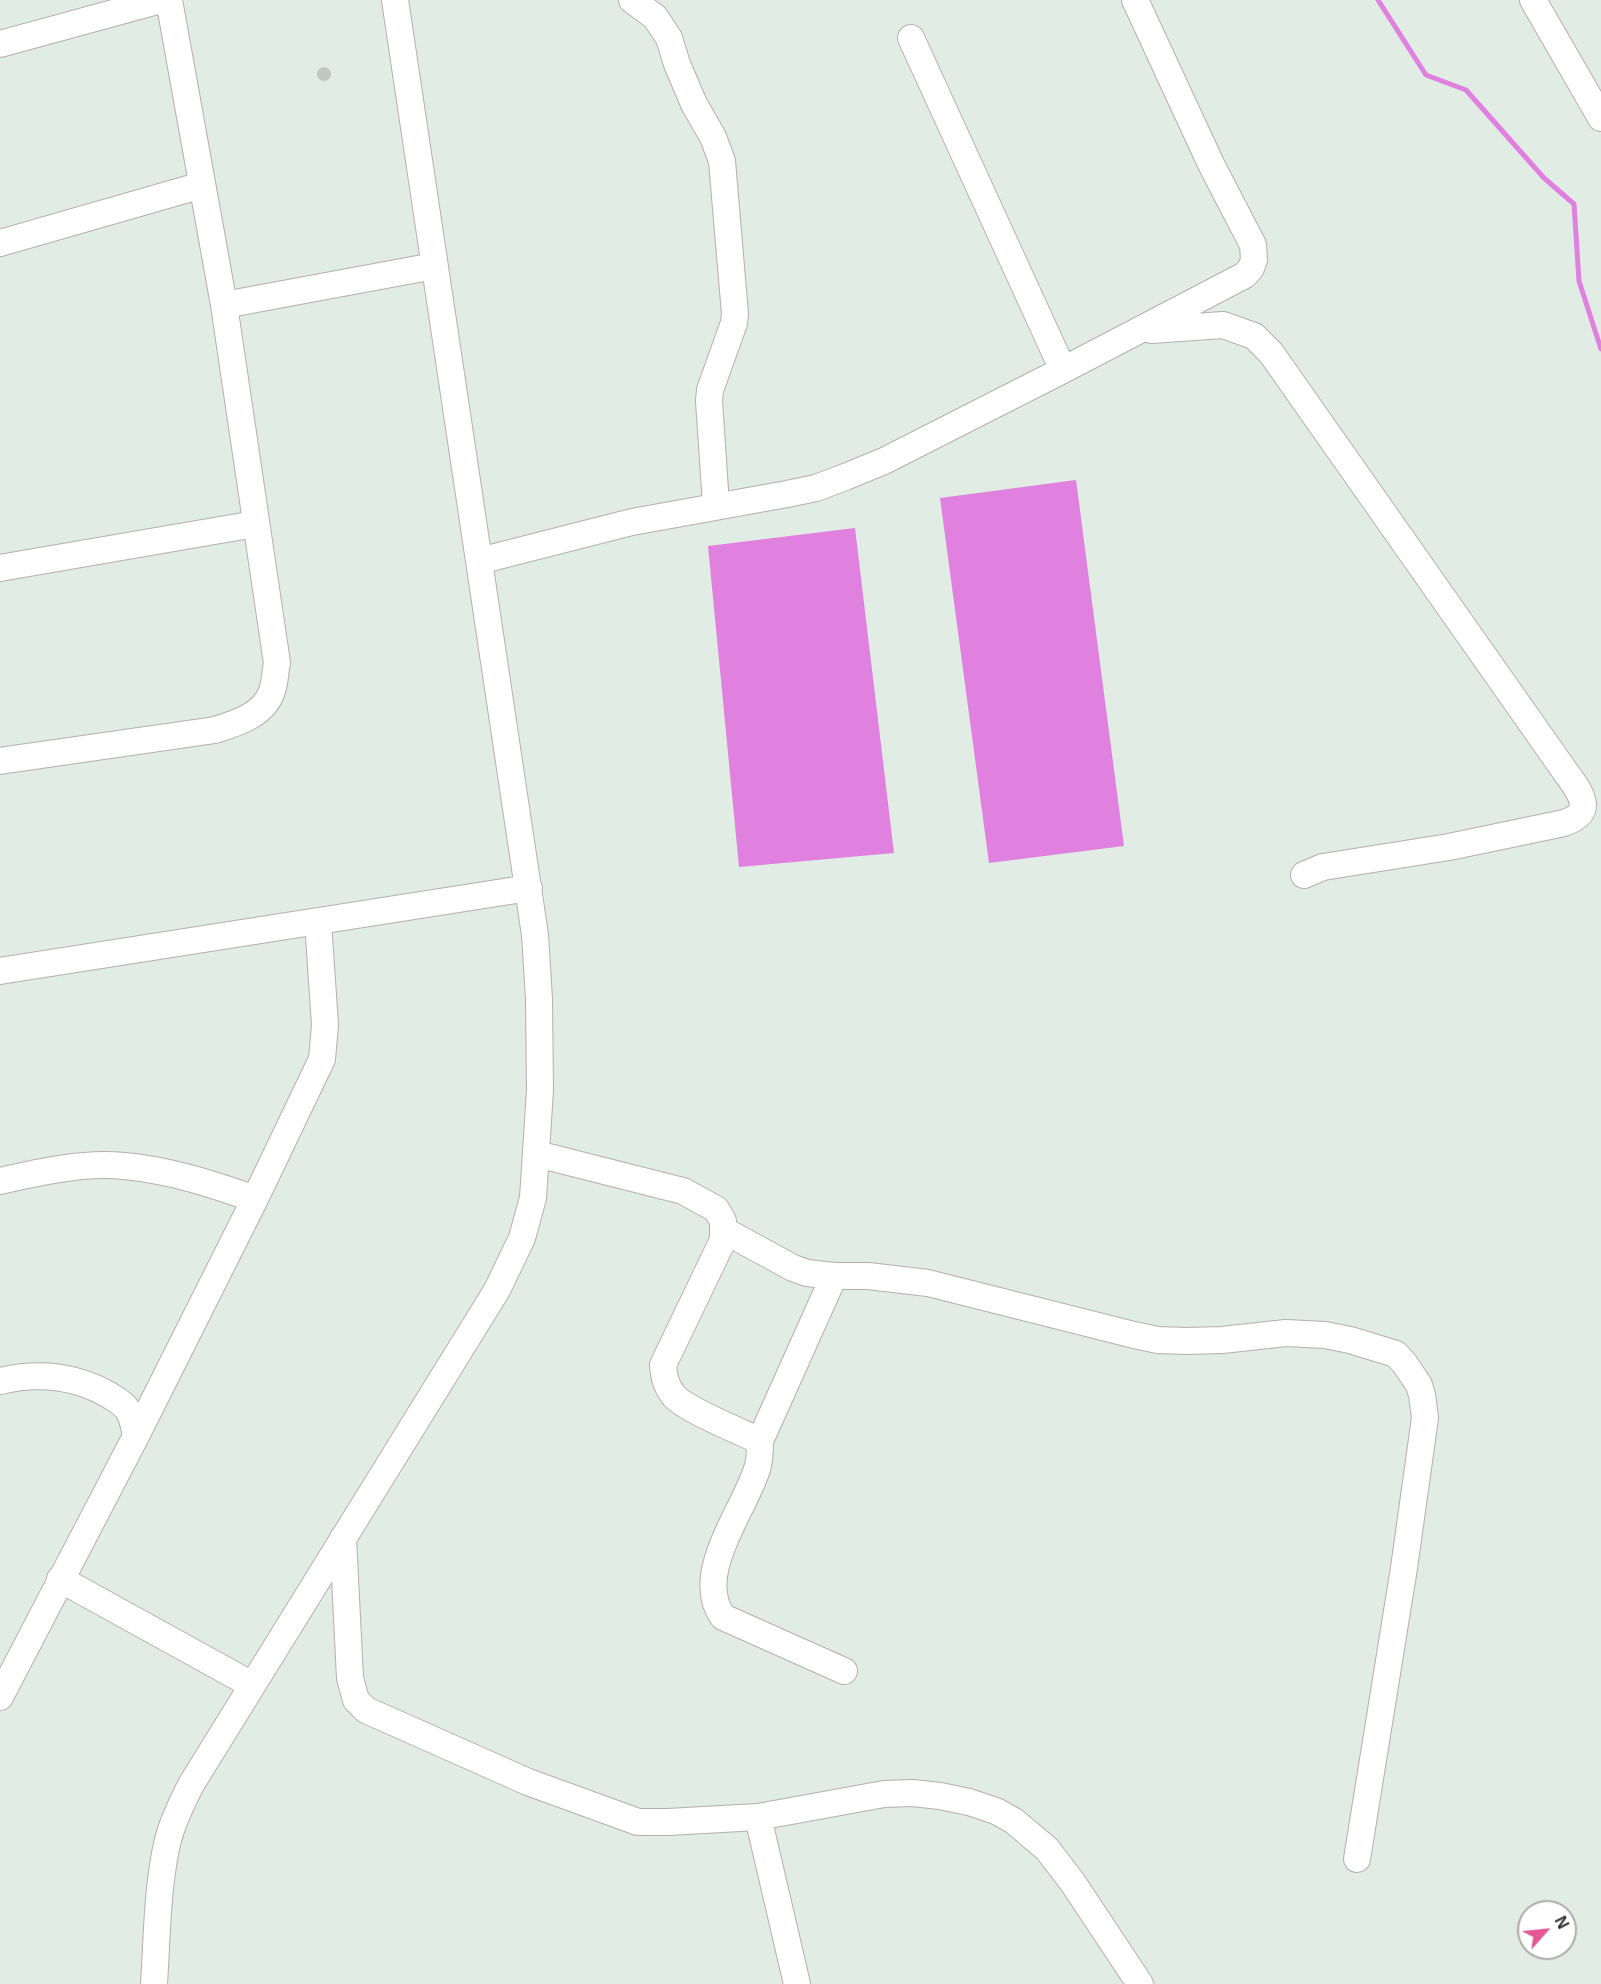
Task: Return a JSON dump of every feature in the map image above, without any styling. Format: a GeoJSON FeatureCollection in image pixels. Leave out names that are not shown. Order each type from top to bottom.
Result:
{"type":"FeatureCollection","features":[{"type":"Feature","properties":{"kind":"street"},"geometry":{"type":"LineString","coordinates":[[0,44],[161,0]]}},
{"type":"Feature","properties":{"kind":"street"},"geometry":{"type":"LineString","coordinates":[[0,761],[215,730],[242,721],[258,711],[272,692],[277,663],[224,305],[169,0]]}},
{"type":"Feature","properties":{"kind":"street"},"geometry":{"type":"LineString","coordinates":[[154,1984],[162,1879],[167,1843],[177,1813],[192,1783],[496,1290],[525,1228],[533,1198],[540,1090],[539,999],[535,935],[395,0]]}},
{"type":"Feature","properties":{"kind":"street"},"geometry":{"type":"LineString","coordinates":[[632,0],[655,17],[669,38],[685,82],[723,161],[735,314],[734,323],[710,390],[716,506]]}},
{"type":"Feature","properties":{"kind":"street"},"geometry":{"type":"LineString","coordinates":[[479,561],[590,532],[816,488],[884,461],[1245,274],[1251,268],[1254,260],[1253,245],[1211,164],[1135,0]]}},
{"type":"Feature","properties":{"kind":"street"},"geometry":{"type":"LineString","coordinates":[[1533,0],[1601,118]]}},
{"type":"Feature","properties":{"kind":"street"},"geometry":{"type":"LineString","coordinates":[[911,38],[1063,370]]}},
{"type":"Feature","properties":{"kind":"street"},"geometry":{"type":"LineString","coordinates":[[0,243],[202,185]]}},
{"type":"Feature","properties":{"kind":"street"},"geometry":{"type":"LineString","coordinates":[[224,305],[434,266]]}},
{"type":"Feature","properties":{"kind":"street"},"geometry":{"type":"LineString","coordinates":[[1138,331],[1223,325],[1254,336],[1271,353],[1583,799],[1582,813],[1578,818],[1564,823],[1449,847],[1323,867],[1304,875]]}},
{"type":"Feature","properties":{"kind":"street"},"geometry":{"type":"LineString","coordinates":[[0,568],[255,524]]}},
{"type":"Feature","properties":{"kind":"street"},"geometry":{"type":"LineString","coordinates":[[0,971],[529,888]]}},
{"type":"Feature","properties":{"kind":"street"},"geometry":{"type":"LineString","coordinates":[[0,1697],[136,1436],[255,1199],[322,1059],[325,1025],[318,922]]}},
{"type":"Feature","properties":{"kind":"street"},"geometry":{"type":"LineString","coordinates":[[537,1154],[683,1191],[716,1209],[723,1221],[723,1240],[663,1365],[664,1378],[675,1398],[688,1407],[760,1442]]}},
{"type":"Feature","properties":{"kind":"street"},"geometry":{"type":"LineString","coordinates":[[0,1181],[96,1165],[123,1166],[156,1170],[203,1181],[255,1199]]}},
{"type":"Feature","properties":{"kind":"street"},"geometry":{"type":"LineString","coordinates":[[724,1231],[793,1268],[807,1273],[834,1276],[868,1275],[928,1283],[1158,1340],[1222,1340],[1286,1333],[1325,1335],[1396,1354],[1414,1376],[1422,1395],[1425,1418],[1404,1568],[1357,1859]]}},
{"type":"Feature","properties":{"kind":"street"},"geometry":{"type":"LineString","coordinates":[[834,1276],[760,1442],[757,1469],[718,1559],[713,1579],[714,1600],[723,1617],[844,1671]]}},
{"type":"Feature","properties":{"kind":"street"},"geometry":{"type":"LineString","coordinates":[[0,1381],[22,1376],[50,1376],[72,1380],[100,1390],[127,1409],[133,1419],[136,1436]]}},
{"type":"Feature","properties":{"kind":"street"},"geometry":{"type":"LineString","coordinates":[[343,1538],[350,1678],[356,1701],[366,1710],[528,1782],[638,1822],[758,1817],[884,1794],[913,1792],[969,1802],[996,1811],[1014,1821],[1047,1849],[1073,1883],[1140,1984]]}},
{"type":"Feature","properties":{"kind":"street"},"geometry":{"type":"LineString","coordinates":[[60,1579],[252,1685]]}},
{"type":"Feature","properties":{"kind":"street"},"geometry":{"type":"LineString","coordinates":[[758,1817],[797,1984]]}},
{"type":"Feature","properties":{"kind":"shaded area"},"geometry":{"type":"Polygon","coordinates":[[[1076,480],[1124,846],[989,863],[940,498],[1076,480]]]}},
{"type":"Feature","properties":{"kind":"shaded area"},"geometry":{"type":"Polygon","coordinates":[[[855,528],[894,853],[739,867],[708,546],[855,528]]]}},
{"type":"Feature","properties":{"kind":"building"},"geometry":{"type":"Polygon","coordinates":[[[321,67],[327,67],[331,74],[327,81],[321,81],[317,77],[317,71],[321,67]]]}},
{"type":"Feature","properties":{"kind":"waterway"},"geometry":{"type":"LineString","coordinates":[[1378,0],[1426,75],[1466,90],[1544,178],[1574,204],[1579,281],[1601,349]]}}]}
